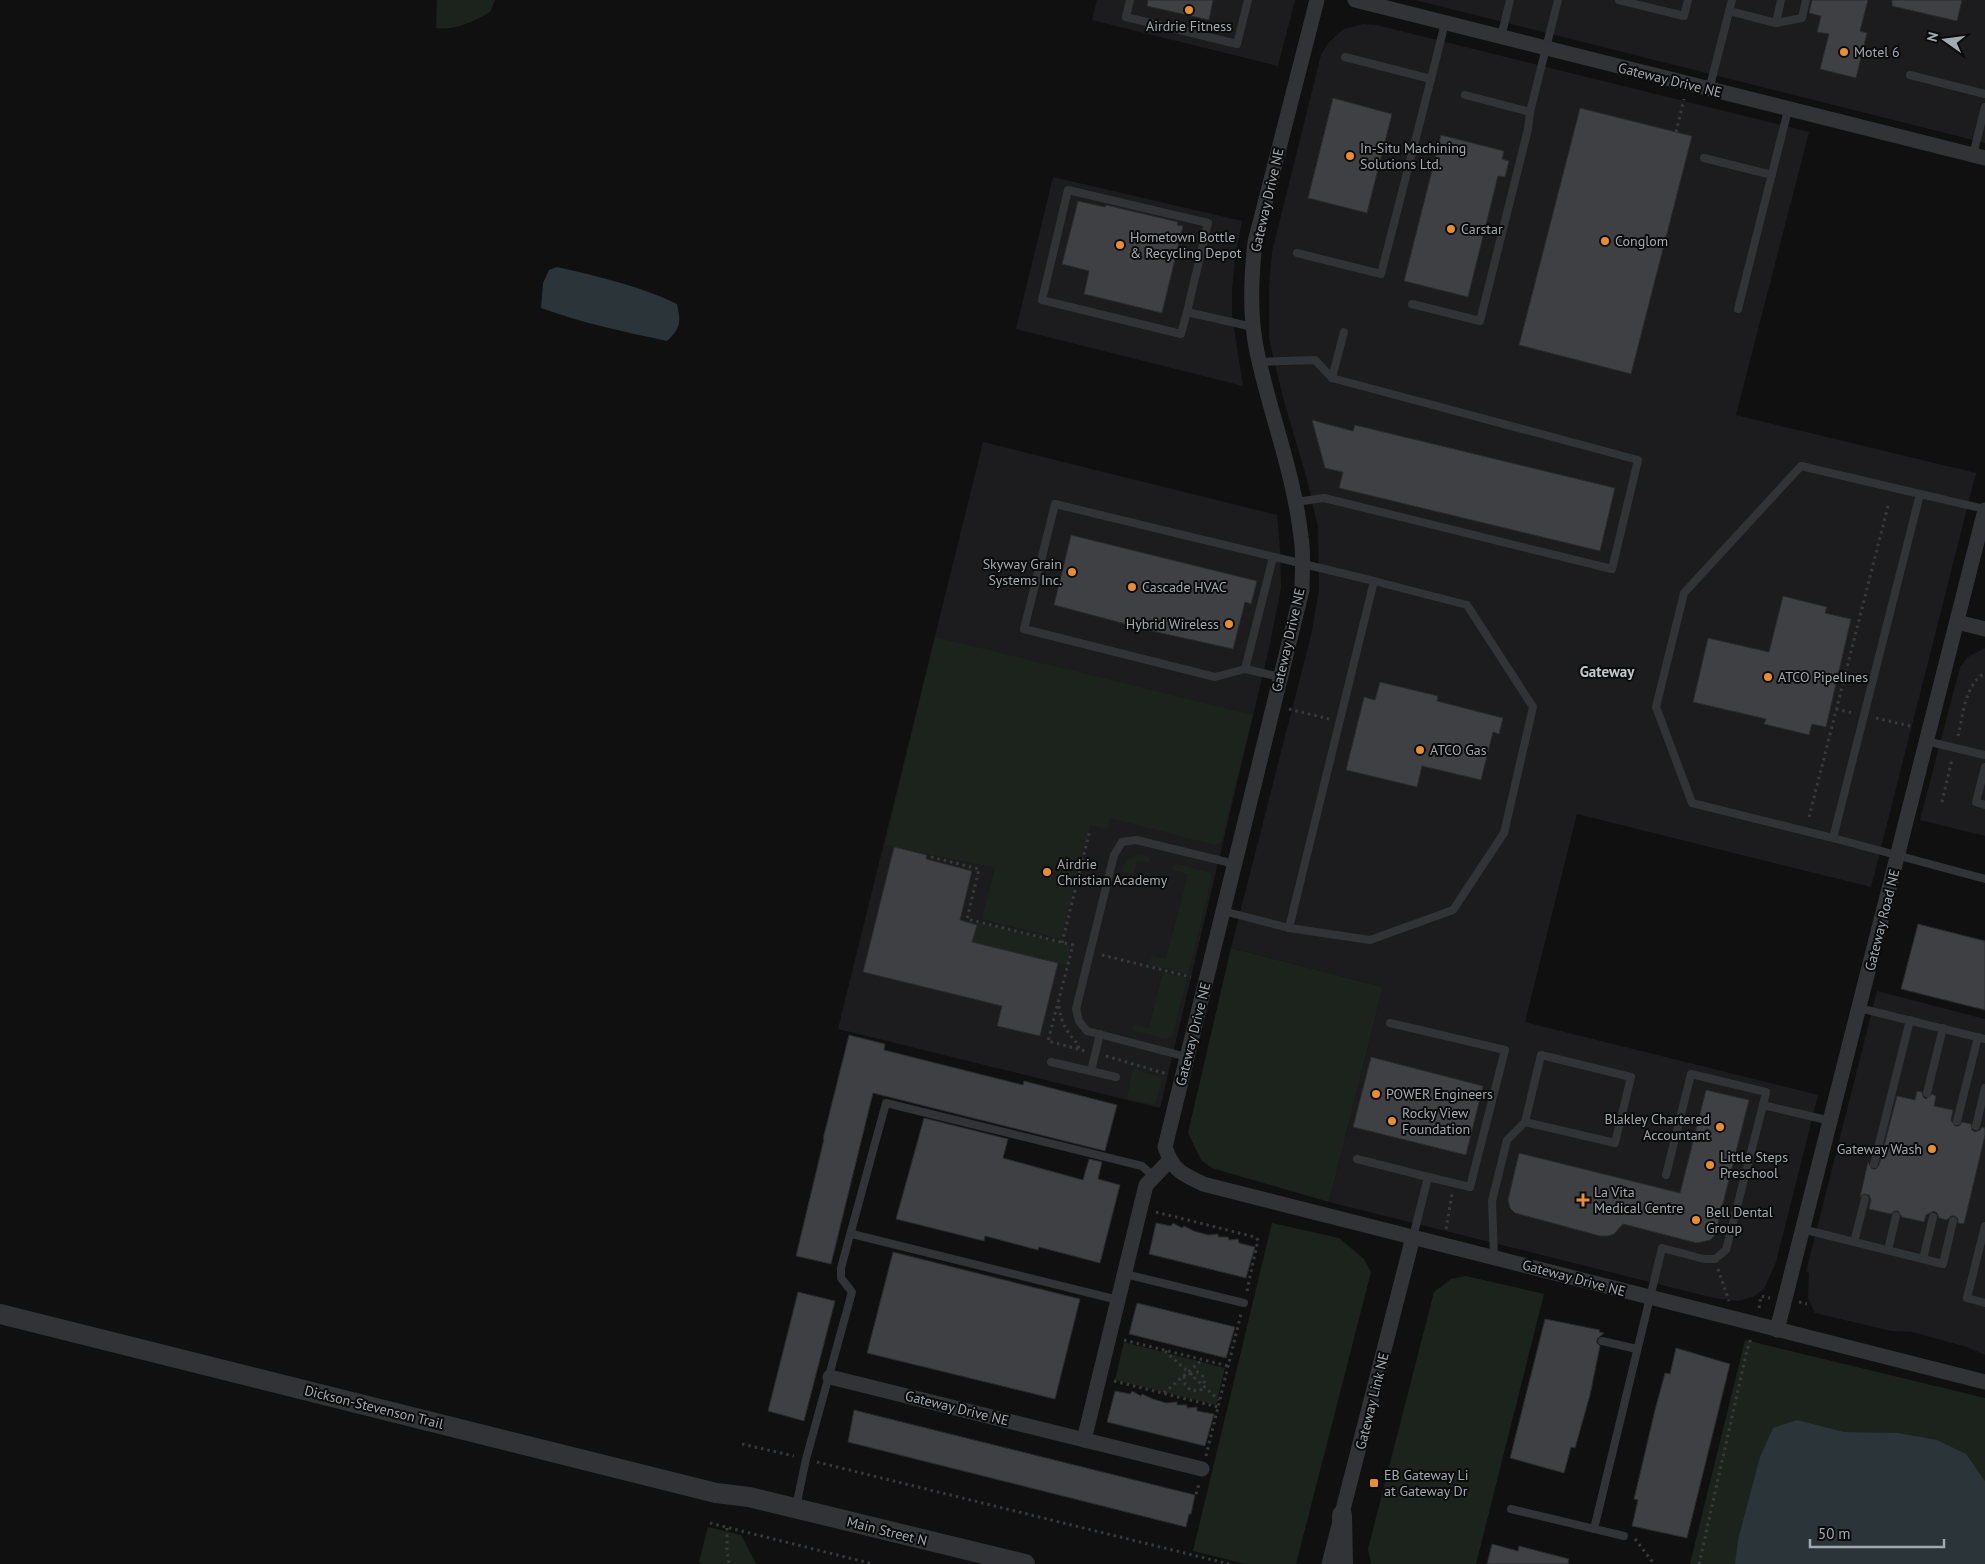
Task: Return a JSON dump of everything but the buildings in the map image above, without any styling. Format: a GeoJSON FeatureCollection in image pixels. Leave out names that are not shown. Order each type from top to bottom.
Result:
{"type":"FeatureCollection","features":[{"type":"Feature","properties":{"kind":"street","name":"Gateway Drive NE"},"geometry":{"type":"LineString","coordinates":[[1316,0],[1255,242],[1251,277],[1253,327],[1259,362],[1295,502],[1302,537],[1302,590],[1165,1147],[1170,1160],[1177,1171],[1203,1184],[1985,1382]]}},
{"type":"Feature","properties":{"kind":"street","name":"Gateway Drive NE"},"geometry":{"type":"LineString","coordinates":[[1355,0],[1392,5],[1445,23],[1979,157]]}},
{"type":"Feature","properties":{"kind":"street","name":"Gateway Road NE"},"geometry":{"type":"LineString","coordinates":[[1777,1330],[1985,510]]}},
{"type":"Feature","properties":{"kind":"street"},"geometry":{"type":"LineString","coordinates":[[1957,622],[1985,629]]}},
{"type":"Feature","properties":{"kind":"street"},"geometry":{"type":"LineString","coordinates":[[1084,1440],[1146,1185],[1170,1160]]}},
{"type":"Feature","properties":{"kind":"street","name":"Gateway Link NE"},"geometry":{"type":"LineString","coordinates":[[1329,1564],[1413,1237]]}},
{"type":"Feature","properties":{"kind":"street","name":"Dickson-Stevenson Trail"},"geometry":{"type":"LineString","coordinates":[[0,1314],[716,1493],[748,1497]]}},
{"type":"Feature","properties":{"kind":"street","name":"Gateway Drive NE"},"geometry":{"type":"LineString","coordinates":[[830,1377],[1202,1469]]}},
{"type":"Feature","properties":{"kind":"street","name":"Main Street N"},"geometry":{"type":"LineString","coordinates":[[748,1497],[1025,1564]]}},
{"type":"Feature","properties":{"kind":"street"},"geometry":{"type":"LineString","coordinates":[[1342,1515],[1343,1564]]}},
{"type":"Feature","properties":{"kind":"lane"},"geometry":{"type":"LineString","coordinates":[[1130,0],[1126,17],[1237,44],[1248,0]]}},
{"type":"Feature","properties":{"kind":"lane"},"geometry":{"type":"LineString","coordinates":[[1501,37],[1510,0]]}},
{"type":"Feature","properties":{"kind":"lane"},"geometry":{"type":"LineString","coordinates":[[1412,304],[1480,321],[1558,0]]}},
{"type":"Feature","properties":{"kind":"lane"},"geometry":{"type":"LineString","coordinates":[[1619,0],[1684,16],[1688,0]]}},
{"type":"Feature","properties":{"kind":"lane"},"geometry":{"type":"LineString","coordinates":[[1710,90],[1732,0]]}},
{"type":"Feature","properties":{"kind":"lane"},"geometry":{"type":"LineString","coordinates":[[1776,23],[1781,0]]}},
{"type":"Feature","properties":{"kind":"lane"},"geometry":{"type":"LineString","coordinates":[[1729,11],[1776,23],[1802,18],[1806,0]]}},
{"type":"Feature","properties":{"kind":"lane"},"geometry":{"type":"LineString","coordinates":[[1297,253],[1382,274],[1445,23]]}},
{"type":"Feature","properties":{"kind":"lane"},"geometry":{"type":"LineString","coordinates":[[1345,57],[1431,79]]}},
{"type":"Feature","properties":{"kind":"lane"},"geometry":{"type":"LineString","coordinates":[[1910,75],[1985,94]]}},
{"type":"Feature","properties":{"kind":"lane"},"geometry":{"type":"LineString","coordinates":[[1466,95],[1530,112]]}},
{"type":"Feature","properties":{"kind":"lane"},"geometry":{"type":"LineString","coordinates":[[1979,157],[1985,107]]}},
{"type":"Feature","properties":{"kind":"lane"},"geometry":{"type":"LineString","coordinates":[[1738,309],[1788,110]]}},
{"type":"Feature","properties":{"kind":"lane"},"geometry":{"type":"LineString","coordinates":[[1704,158],[1772,175]]}},
{"type":"Feature","properties":{"kind":"lane"},"geometry":{"type":"LineString","coordinates":[[1068,190],[1208,223],[1186,312],[1182,334],[1042,300],[1068,190]]}},
{"type":"Feature","properties":{"kind":"lane"},"geometry":{"type":"LineString","coordinates":[[1186,312],[1253,327]]}},
{"type":"Feature","properties":{"kind":"lane"},"geometry":{"type":"LineString","coordinates":[[1332,378],[1344,332]]}},
{"type":"Feature","properties":{"kind":"lane"},"geometry":{"type":"LineString","coordinates":[[1259,362],[1316,360],[1332,378],[1638,460],[1612,569],[1324,498],[1295,502]]}},
{"type":"Feature","properties":{"kind":"lane"},"geometry":{"type":"LineString","coordinates":[[1985,510],[1801,466],[1684,593],[1656,707],[1692,803],[1833,838],[1985,879]]}},
{"type":"Feature","properties":{"kind":"lane"},"geometry":{"type":"LineString","coordinates":[[1833,838],[1920,494]]}},
{"type":"Feature","properties":{"kind":"lane"},"geometry":{"type":"LineString","coordinates":[[1223,911],[1289,928],[1370,940],[1453,910],[1504,833],[1533,707],[1467,605],[1055,504],[1024,629],[1215,677],[1245,669],[1280,677]]}},
{"type":"Feature","properties":{"kind":"lane"},"geometry":{"type":"LineString","coordinates":[[1245,669],[1273,557]]}},
{"type":"Feature","properties":{"kind":"lane"},"geometry":{"type":"LineString","coordinates":[[1289,928],[1374,581]]}},
{"type":"Feature","properties":{"kind":"lane"},"geometry":{"type":"LineString","coordinates":[[1928,736],[1985,755]]}},
{"type":"Feature","properties":{"kind":"lane"},"geometry":{"type":"LineString","coordinates":[[1985,767],[1976,802],[1985,805]]}},
{"type":"Feature","properties":{"kind":"lane"},"geometry":{"type":"LineString","coordinates":[[1187,1057],[1087,1031],[1078,1021],[1076,1009],[1114,855],[1122,842],[1136,840],[1234,864]]}},
{"type":"Feature","properties":{"kind":"lane"},"geometry":{"type":"LineString","coordinates":[[1860,1008],[1981,1038],[1957,1121]]}},
{"type":"Feature","properties":{"kind":"lane"},"geometry":{"type":"LineString","coordinates":[[1874,1164],[1910,1020]]}},
{"type":"Feature","properties":{"kind":"lane"},"geometry":{"type":"LineString","coordinates":[[1357,1159],[1470,1187],[1505,1050],[1390,1023]]}},
{"type":"Feature","properties":{"kind":"lane"},"geometry":{"type":"LineString","coordinates":[[1927,1093],[1943,1028]]}},
{"type":"Feature","properties":{"kind":"lane"},"geometry":{"type":"LineString","coordinates":[[1091,1072],[1100,1034]]}},
{"type":"Feature","properties":{"kind":"lane"},"geometry":{"type":"LineString","coordinates":[[1494,1258],[1492,1201],[1507,1140],[1525,1122],[1541,1055],[1631,1077],[1614,1144],[1525,1122]]}},
{"type":"Feature","properties":{"kind":"lane"},"geometry":{"type":"LineString","coordinates":[[1051,1062],[1116,1077]]}},
{"type":"Feature","properties":{"kind":"lane"},"geometry":{"type":"LineString","coordinates":[[1594,1529],[1662,1248],[1704,1259],[1715,1259],[1726,1250],[1766,1092],[1691,1074],[1666,1175]]}},
{"type":"Feature","properties":{"kind":"lane"},"geometry":{"type":"LineString","coordinates":[[1976,1126],[1985,1088]]}},
{"type":"Feature","properties":{"kind":"lane"},"geometry":{"type":"LineString","coordinates":[[796,1508],[806,1459],[852,1292],[841,1278],[841,1268],[852,1234],[886,1103],[1142,1166],[1154,1177]]}},
{"type":"Feature","properties":{"kind":"lane"},"geometry":{"type":"LineString","coordinates":[[1763,1105],[1831,1120]]}},
{"type":"Feature","properties":{"kind":"lane"},"geometry":{"type":"LineString","coordinates":[[1413,1237],[1428,1177]]}},
{"type":"Feature","properties":{"kind":"lane"},"geometry":{"type":"LineString","coordinates":[[1854,1242],[1865,1199]]}},
{"type":"Feature","properties":{"kind":"lane"},"geometry":{"type":"LineString","coordinates":[[1888,1250],[1896,1216]]}},
{"type":"Feature","properties":{"kind":"lane"},"geometry":{"type":"LineString","coordinates":[[1922,1259],[1933,1216]]}},
{"type":"Feature","properties":{"kind":"lane"},"geometry":{"type":"LineString","coordinates":[[1802,1229],[1943,1264],[1953,1221]]}},
{"type":"Feature","properties":{"kind":"lane"},"geometry":{"type":"LineString","coordinates":[[1985,1226],[1967,1298],[1985,1303]]}},
{"type":"Feature","properties":{"kind":"lane"},"geometry":{"type":"LineString","coordinates":[[852,1234],[1118,1300]]}},
{"type":"Feature","properties":{"kind":"lane"},"geometry":{"type":"LineString","coordinates":[[1125,1274],[1244,1303]]}},
{"type":"Feature","properties":{"kind":"lane"},"geometry":{"type":"LineString","coordinates":[[1602,1341],[1637,1349]]}},
{"type":"Feature","properties":{"kind":"lane"},"geometry":{"type":"LineString","coordinates":[[1511,1509],[1624,1536]]}},
{"type":"Feature","properties":{"kind":"path"},"geometry":{"type":"LineString","coordinates":[[1676,132],[1688,85]]}},
{"type":"Feature","properties":{"kind":"path"},"geometry":{"type":"LineString","coordinates":[[1809,817],[1888,502]]}},
{"type":"Feature","properties":{"kind":"path"},"geometry":{"type":"LineString","coordinates":[[1274,705],[1340,722]]}},
{"type":"Feature","properties":{"kind":"path"},"geometry":{"type":"LineString","coordinates":[[1836,709],[1928,736]]}},
{"type":"Feature","properties":{"kind":"path"},"geometry":{"type":"LineString","coordinates":[[1062,942],[1090,830]]}},
{"type":"Feature","properties":{"kind":"path"},"geometry":{"type":"LineString","coordinates":[[931,857],[978,869],[967,919],[1073,945],[1048,1041],[1182,1078]]}},
{"type":"Feature","properties":{"kind":"path"},"geometry":{"type":"LineString","coordinates":[[1072,948],[1206,980]]}},
{"type":"Feature","properties":{"kind":"path"},"geometry":{"type":"LineString","coordinates":[[1446,1232],[1448,1208],[1455,1183]]}},
{"type":"Feature","properties":{"kind":"path"},"geometry":{"type":"LineString","coordinates":[[1141,1209],[1255,1237],[1258,1240],[1196,1494]]}},
{"type":"Feature","properties":{"kind":"path"},"geometry":{"type":"LineString","coordinates":[[1715,1259],[1729,1302]]}},
{"type":"Feature","properties":{"kind":"path"},"geometry":{"type":"LineString","coordinates":[[1699,1564],[1751,1339]]}},
{"type":"Feature","properties":{"kind":"path"},"geometry":{"type":"LineString","coordinates":[[1123,1340],[1228,1366]]}},
{"type":"Feature","properties":{"kind":"path"},"geometry":{"type":"LineString","coordinates":[[1164,1350],[1220,1400]]}},
{"type":"Feature","properties":{"kind":"path"},"geometry":{"type":"LineString","coordinates":[[1189,1373],[1202,1360]]}},
{"type":"Feature","properties":{"kind":"path"},"geometry":{"type":"LineString","coordinates":[[1164,1394],[1184,1375],[1189,1373],[1198,1372],[1202,1375],[1204,1386],[1199,1391],[1190,1390],[1185,1384],[1184,1375]]}},
{"type":"Feature","properties":{"kind":"path"},"geometry":{"type":"LineString","coordinates":[[1113,1381],[1218,1408]]}},
{"type":"Feature","properties":{"kind":"path"},"geometry":{"type":"LineString","coordinates":[[742,1444],[1229,1564]]}},
{"type":"Feature","properties":{"kind":"path"},"geometry":{"type":"LineString","coordinates":[[710,1523],[873,1564]]}},
{"type":"Feature","properties":{"kind":"path"},"geometry":{"type":"LineString","coordinates":[[727,1528],[727,1549],[730,1564]]}},
{"type":"Feature","properties":{"kind":"path"},"geometry":{"type":"LineString","coordinates":[[1624,1536],[1637,1540],[1654,1564]]}},
{"type":"Feature","properties":{"kind":"shaded area"},"geometry":{"type":"Polygon","coordinates":[[[437,0],[495,0],[490,12],[471,22],[443,29],[436,28],[437,0]]]}},
{"type":"Feature","properties":{"kind":"shaded area"},"geometry":{"type":"Polygon","coordinates":[[[1097,0],[1295,0],[1278,66],[1092,20],[1097,0]]]}},
{"type":"Feature","properties":{"kind":"shaded area"},"geometry":{"type":"Polygon","coordinates":[[[1415,0],[1985,0],[1985,143],[1415,0]]]}},
{"type":"Feature","properties":{"kind":"shaded area"},"geometry":{"type":"Polygon","coordinates":[[[1363,24],[1377,25],[1809,132],[1736,415],[1976,473],[1871,887],[1577,814],[1525,1022],[1818,1095],[1776,1262],[1764,1289],[1753,1297],[1738,1301],[1714,1298],[1329,1202],[1383,987],[1231,948],[1311,635],[1319,590],[1318,527],[1269,338],[1269,286],[1272,252],[1321,55],[1329,42],[1344,29],[1363,24]]]}},
{"type":"Feature","properties":{"kind":"shaded area"},"geometry":{"type":"Polygon","coordinates":[[[1053,177],[1242,221],[1235,257],[1232,315],[1243,386],[1016,329],[1053,177]]]}},
{"type":"Feature","properties":{"kind":"shaded area"},"geometry":{"type":"Polygon","coordinates":[[[557,267],[633,287],[677,304],[679,324],[675,332],[667,341],[588,323],[541,308],[543,283],[549,270],[557,267]]]}},
{"type":"Feature","properties":{"kind":"shaded area","name":"Airdrie Christian Academy"},"geometry":{"type":"Polygon","coordinates":[[[983,442],[1277,515],[1281,588],[1269,648],[1160,1108],[838,1029],[983,442]]]}},
{"type":"Feature","properties":{"kind":"shaded area"},"geometry":{"type":"Polygon","coordinates":[[[935,637],[1253,715],[1221,842],[1215,845],[1110,818],[1107,829],[1090,825],[1061,939],[982,919],[995,868],[885,845],[935,637]]]}},
{"type":"Feature","properties":{"kind":"shaded area"},"geometry":{"type":"Polygon","coordinates":[[[1985,648],[1985,836],[1920,820],[1960,667],[1968,657],[1985,648]]]}},
{"type":"Feature","properties":{"kind":"shaded area"},"geometry":{"type":"Polygon","coordinates":[[[1140,855],[1150,857],[1149,863],[1137,861],[1133,875],[1121,871],[1123,865],[1128,860],[1140,855]]]}},
{"type":"Feature","properties":{"kind":"shaded area"},"geometry":{"type":"Polygon","coordinates":[[[1176,864],[1209,872],[1212,877],[1188,974],[1149,965],[1152,956],[1166,959],[1188,874],[1174,870],[1173,866],[1176,864]]]}},
{"type":"Feature","properties":{"kind":"shaded area"},"geometry":{"type":"Polygon","coordinates":[[[977,922],[1069,945],[1071,949],[1067,965],[972,942],[977,922]]]}},
{"type":"Feature","properties":{"kind":"shaded area"},"geometry":{"type":"Polygon","coordinates":[[[1231,948],[1383,987],[1329,1202],[1212,1168],[1201,1160],[1188,1133],[1231,948]]]}},
{"type":"Feature","properties":{"kind":"shaded area"},"geometry":{"type":"Polygon","coordinates":[[[1163,972],[1187,978],[1172,1036],[1166,1039],[1135,1031],[1133,1028],[1135,1025],[1149,1028],[1163,972]]]}},
{"type":"Feature","properties":{"kind":"shaded area"},"geometry":{"type":"Polygon","coordinates":[[[1877,991],[1985,1019],[1985,1355],[1967,1347],[1912,1332],[1891,1331],[1815,1313],[1808,1298],[1809,1273],[1806,1272],[1877,991]]]}},
{"type":"Feature","properties":{"kind":"shaded area"},"geometry":{"type":"Polygon","coordinates":[[[1133,1068],[1162,1078],[1155,1105],[1127,1099],[1133,1068]]]}},
{"type":"Feature","properties":{"kind":"shaded area"},"geometry":{"type":"Polygon","coordinates":[[[1272,1223],[1339,1238],[1364,1259],[1371,1272],[1296,1564],[1246,1564],[1193,1551],[1272,1223]]]}},
{"type":"Feature","properties":{"kind":"shaded area"},"geometry":{"type":"Polygon","coordinates":[[[1466,1276],[1544,1294],[1476,1564],[1371,1564],[1368,1549],[1434,1292],[1451,1279],[1466,1276]]]}},
{"type":"Feature","properties":{"kind":"shaded area"},"geometry":{"type":"Polygon","coordinates":[[[1745,1340],[1985,1398],[1985,1564],[1690,1564],[1745,1340]]]}},
{"type":"Feature","properties":{"kind":"shaded area"},"geometry":{"type":"Polygon","coordinates":[[[1124,1342],[1225,1368],[1216,1405],[1115,1380],[1124,1342]]]}},
{"type":"Feature","properties":{"kind":"shaded area"},"geometry":{"type":"Polygon","coordinates":[[[1797,1420],[1844,1432],[1898,1433],[1937,1440],[1966,1454],[1985,1481],[1985,1564],[1735,1564],[1738,1540],[1760,1457],[1773,1428],[1797,1420]]]}},
{"type":"Feature","properties":{"kind":"shaded area"},"geometry":{"type":"Polygon","coordinates":[[[708,1527],[741,1535],[756,1564],[702,1564],[699,1562],[708,1527]]]}},
{"type":"Feature","properties":{"kind":"place","name":"Airdrie Fitness"},"geometry":{"type":"Point","coordinates":[1189,10]}},
{"type":"Feature","properties":{"kind":"place","name":"Motel 6"},"geometry":{"type":"Point","coordinates":[1844,52]}},
{"type":"Feature","properties":{"kind":"place","name":"In-Situ Machining Solutions Ltd."},"geometry":{"type":"Point","coordinates":[1350,156]}},
{"type":"Feature","properties":{"kind":"place","name":"Carstar"},"geometry":{"type":"Point","coordinates":[1451,229]}},
{"type":"Feature","properties":{"kind":"place","name":"Conglom"},"geometry":{"type":"Point","coordinates":[1605,241]}},
{"type":"Feature","properties":{"kind":"place","name":"Hometown Bottle & Recycling Depot"},"geometry":{"type":"Point","coordinates":[1120,245]}},
{"type":"Feature","properties":{"kind":"place","name":"Skyway Grain Systems Inc."},"geometry":{"type":"Point","coordinates":[1072,572]}},
{"type":"Feature","properties":{"kind":"place","name":"Cascade HVAC"},"geometry":{"type":"Point","coordinates":[1132,587]}},
{"type":"Feature","properties":{"kind":"place","name":"Hybrid Wireless"},"geometry":{"type":"Point","coordinates":[1229,624]}},
{"type":"Feature","properties":{"kind":"place","name":"ATCO Pipelines"},"geometry":{"type":"Point","coordinates":[1768,677]}},
{"type":"Feature","properties":{"kind":"place","name":"ATCO Gas"},"geometry":{"type":"Point","coordinates":[1420,750]}},
{"type":"Feature","properties":{"kind":"place","name":"Airdrie Christian Academy"},"geometry":{"type":"Point","coordinates":[1047,872]}},
{"type":"Feature","properties":{"kind":"place","name":"POWER Engineers"},"geometry":{"type":"Point","coordinates":[1376,1094]}},
{"type":"Feature","properties":{"kind":"place","name":"Rocky View Foundation"},"geometry":{"type":"Point","coordinates":[1392,1121]}},
{"type":"Feature","properties":{"kind":"place","name":"Blakley Chartered Accountant"},"geometry":{"type":"Point","coordinates":[1720,1127]}},
{"type":"Feature","properties":{"kind":"place","name":"Gateway Wash"},"geometry":{"type":"Point","coordinates":[1932,1149]}},
{"type":"Feature","properties":{"kind":"place","name":"Little Steps Preschool"},"geometry":{"type":"Point","coordinates":[1710,1165]}},
{"type":"Feature","properties":{"kind":"place","name":"La Vita Medical Centre"},"geometry":{"type":"Point","coordinates":[1583,1200]}},
{"type":"Feature","properties":{"kind":"place","name":"Bell Dental Group"},"geometry":{"type":"Point","coordinates":[1696,1220]}},
{"type":"Feature","properties":{"kind":"place","name":"EB Gateway Li at Gateway Dr"},"geometry":{"type":"Point","coordinates":[1374,1483]}},
{"type":"Feature","properties":{"kind":"district","name":"Gateway"},"geometry":{"type":"Point","coordinates":[1607,672]}}]}
